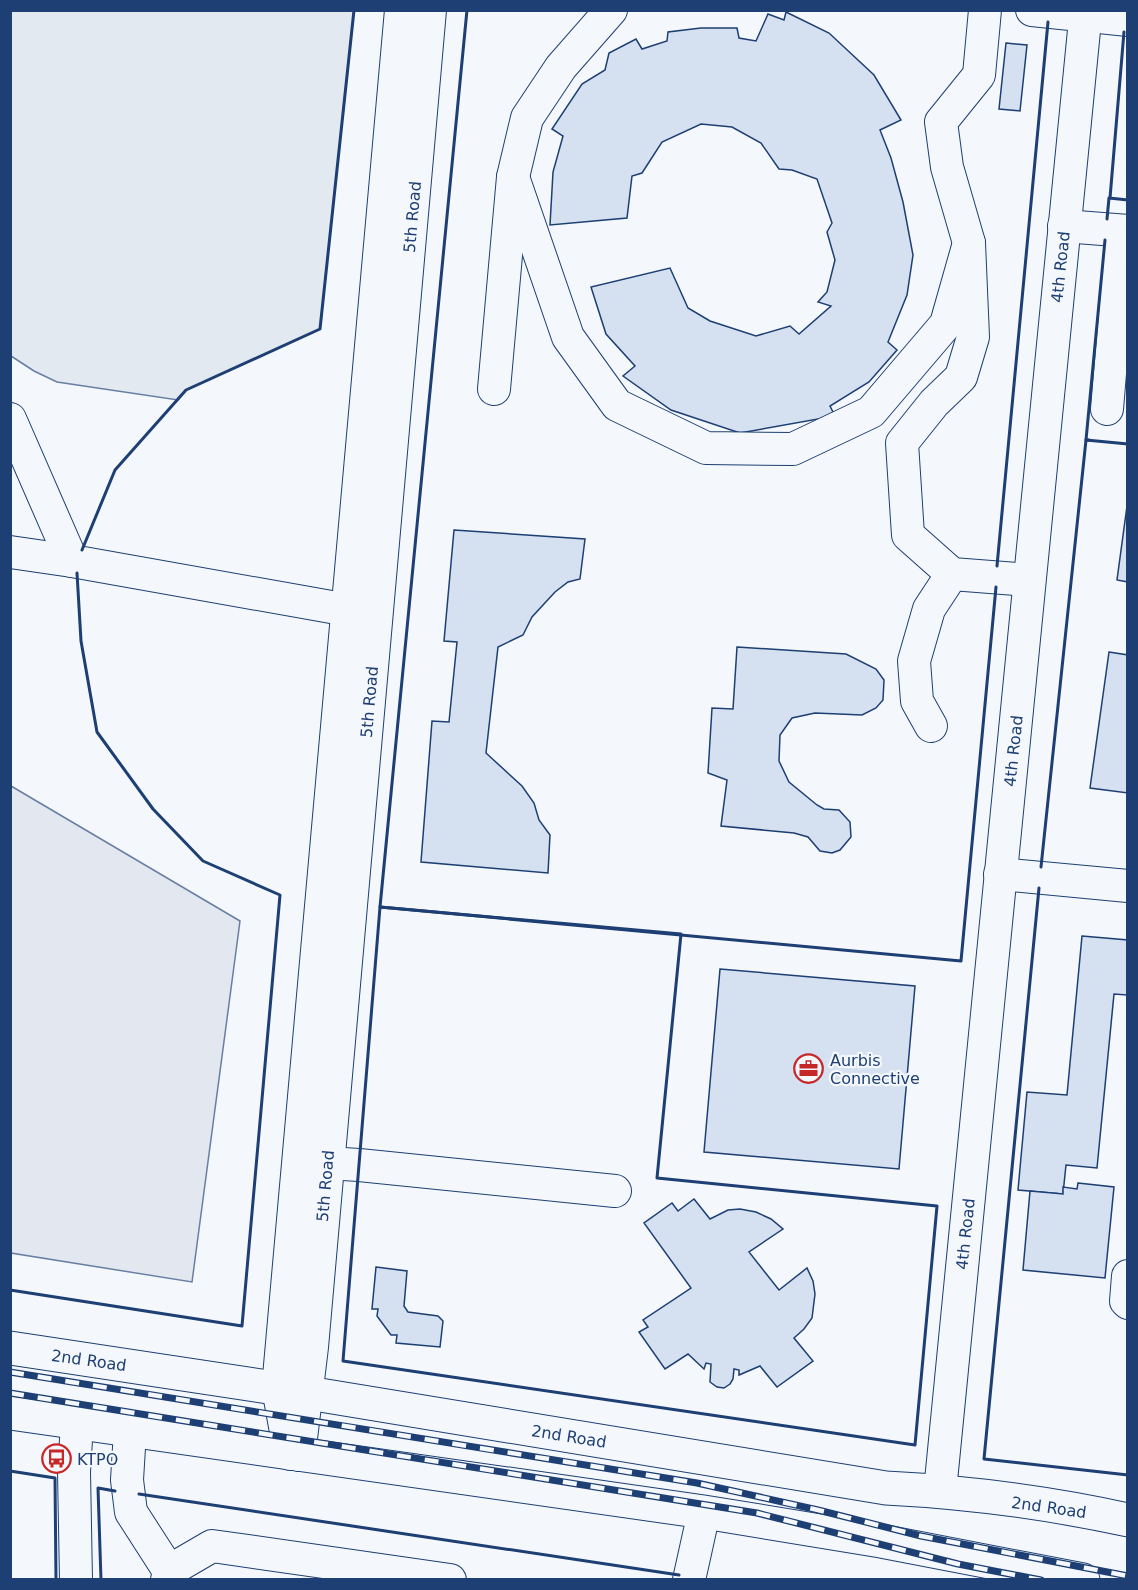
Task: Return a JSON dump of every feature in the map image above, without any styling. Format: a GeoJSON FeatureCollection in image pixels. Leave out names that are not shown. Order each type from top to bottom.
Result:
{"type":"FeatureCollection","features":[{"type":"Feature","properties":{"kind":"main road","name":"2nd Road"},"geometry":{"type":"LineString","coordinates":[[10,1348],[293,1391],[886,1488],[940,1491],[1101,1514],[1128,1520]]}},
{"type":"Feature","properties":{"kind":"main road"},"geometry":{"type":"LineString","coordinates":[[10,1413],[704,1512],[880,1541],[1083,1580]]}},
{"type":"Feature","properties":{"kind":"street","name":"5th Road"},"geometry":{"type":"LineString","coordinates":[[293,1391],[327,1163],[352,726],[348,610],[367,558],[401,10]]}},
{"type":"Feature","properties":{"kind":"street","name":"5th Road"},"geometry":{"type":"LineString","coordinates":[[293,1391],[367,558],[430,10]]}},
{"type":"Feature","properties":{"kind":"street"},"geometry":{"type":"LineString","coordinates":[[494,389],[513,177],[527,118],[561,67],[611,10]]}},
{"type":"Feature","properties":{"kind":"street"},"geometry":{"type":"LineString","coordinates":[[985,10],[979,75],[941,122],[947,167],[969,243],[973,337],[962,376],[934,403],[902,442],[908,535],[952,574],[1029,580]]}},
{"type":"Feature","properties":{"kind":"street"},"geometry":{"type":"LineString","coordinates":[[1032,10],[1085,13],[1128,20]]}},
{"type":"Feature","properties":{"kind":"street","name":"4th Road"},"geometry":{"type":"LineString","coordinates":[[940,1491],[1085,13]]}},
{"type":"Feature","properties":{"kind":"street"},"geometry":{"type":"LineString","coordinates":[[513,177],[568,337],[617,405],[706,448],[793,449],[871,412],[946,324],[969,243]]}},
{"type":"Feature","properties":{"kind":"street"},"geometry":{"type":"LineString","coordinates":[[1064,226],[1125,231],[1107,409]]}},
{"type":"Feature","properties":{"kind":"street"},"geometry":{"type":"LineString","coordinates":[[10,419],[72,561]]}},
{"type":"Feature","properties":{"kind":"street"},"geometry":{"type":"LineString","coordinates":[[10,552],[348,610]]}},
{"type":"Feature","properties":{"kind":"street"},"geometry":{"type":"LineString","coordinates":[[931,726],[917,701],[914,661],[928,609],[952,574]]}},
{"type":"Feature","properties":{"kind":"street"},"geometry":{"type":"LineString","coordinates":[[1000,874],[1128,886]]}},
{"type":"Feature","properties":{"kind":"street"},"geometry":{"type":"LineString","coordinates":[[327,1163],[615,1191]]}},
{"type":"Feature","properties":{"kind":"street"},"geometry":{"type":"LineString","coordinates":[[1128,1276],[1126,1301],[1128,1303]]}},
{"type":"Feature","properties":{"kind":"street"},"geometry":{"type":"LineString","coordinates":[[293,1391],[295,1455]]}},
{"type":"Feature","properties":{"kind":"street"},"geometry":{"type":"LineString","coordinates":[[76,1423],[74,1472],[76,1580]]}},
{"type":"Feature","properties":{"kind":"street"},"geometry":{"type":"LineString","coordinates":[[130,1431],[127,1480],[131,1512],[168,1575],[212,1546],[347,1572],[450,1580]]}},
{"type":"Feature","properties":{"kind":"street"},"geometry":{"type":"LineString","coordinates":[[689,1580],[704,1512]]}},
{"type":"Feature","properties":{"kind":"shaded area"},"geometry":{"type":"Polygon","coordinates":[[[11,10],[354,11],[320,329],[186,390],[178,400],[57,382],[11,356],[11,10]]]}},
{"type":"Feature","properties":{"kind":"shaded area"},"geometry":{"type":"Polygon","coordinates":[[[11,786],[240,921],[192,1282],[11,1253],[11,786]]]}},
{"type":"Feature","properties":{"kind":"building"},"geometry":{"type":"Polygon","coordinates":[[[786,12],[829,33],[874,75],[901,120],[880,130],[891,158],[903,202],[913,255],[907,295],[888,342],[897,350],[869,382],[830,406],[835,416],[740,433],[671,410],[623,376],[635,366],[606,334],[591,287],[670,268],[688,308],[710,321],[756,336],[790,326],[799,334],[831,306],[818,302],[827,292],[835,260],[827,232],[832,223],[817,179],[792,170],[779,169],[761,143],[732,127],[701,124],[662,142],[642,173],[632,176],[627,218],[550,225],[553,172],[563,136],[552,129],[582,84],[605,70],[609,53],[636,39],[642,49],[667,41],[668,32],[701,28],[737,28],[739,38],[756,41],[768,14],[784,20],[786,12]]]}},
{"type":"Feature","properties":{"kind":"building"},"geometry":{"type":"Polygon","coordinates":[[[1006,43],[1027,45],[1020,111],[999,109],[1006,43]]]}},
{"type":"Feature","properties":{"kind":"building"},"geometry":{"type":"Polygon","coordinates":[[[1128,506],[1128,582],[1117,580],[1128,506]]]}},
{"type":"Feature","properties":{"kind":"building"},"geometry":{"type":"Polygon","coordinates":[[[454,530],[585,539],[580,579],[568,582],[555,592],[532,617],[523,635],[498,647],[486,753],[522,786],[534,803],[539,820],[550,835],[548,873],[421,862],[432,721],[449,722],[457,642],[444,641],[454,530]]]}},
{"type":"Feature","properties":{"kind":"building"},"geometry":{"type":"Polygon","coordinates":[[[737,647],[846,654],[876,669],[884,680],[883,700],[876,708],[862,715],[815,713],[792,718],[780,735],[779,761],[789,782],[824,809],[839,810],[850,822],[851,837],[840,850],[832,853],[820,851],[808,837],[794,833],[721,826],[727,780],[708,773],[712,708],[733,709],[737,647]]]}},
{"type":"Feature","properties":{"kind":"building"},"geometry":{"type":"Polygon","coordinates":[[[1109,652],[1128,655],[1128,793],[1090,788],[1109,652]]]}},
{"type":"Feature","properties":{"kind":"building"},"geometry":{"type":"Polygon","coordinates":[[[1082,936],[1128,940],[1127,995],[1114,994],[1097,1168],[1066,1165],[1063,1194],[1018,1190],[1027,1092],[1067,1095],[1082,936]]]}},
{"type":"Feature","properties":{"kind":"building","name":"Aurbis Connective"},"geometry":{"type":"Polygon","coordinates":[[[720,969],[915,986],[899,1169],[704,1152],[720,969]]]}},
{"type":"Feature","properties":{"kind":"building"},"geometry":{"type":"Polygon","coordinates":[[[1078,1183],[1114,1187],[1105,1278],[1023,1270],[1030,1191],[1063,1194],[1063,1187],[1077,1189],[1078,1183]]]}},
{"type":"Feature","properties":{"kind":"building"},"geometry":{"type":"Polygon","coordinates":[[[694,1199],[710,1219],[728,1210],[740,1209],[756,1212],[771,1219],[783,1229],[749,1252],[779,1290],[807,1268],[813,1281],[815,1294],[812,1318],[794,1338],[813,1361],[777,1387],[760,1366],[739,1375],[739,1370],[734,1369],[730,1384],[724,1388],[717,1387],[710,1382],[711,1364],[706,1363],[704,1369],[688,1354],[665,1369],[639,1332],[648,1327],[643,1320],[691,1288],[644,1223],[672,1203],[678,1211],[694,1199]]]}},
{"type":"Feature","properties":{"kind":"building"},"geometry":{"type":"Polygon","coordinates":[[[376,1267],[407,1271],[404,1306],[408,1312],[438,1316],[443,1321],[440,1347],[396,1343],[397,1335],[391,1335],[377,1316],[378,1309],[372,1309],[376,1267]]]}},
{"type":"Feature","properties":{"kind":"railway"},"geometry":{"type":"LineString","coordinates":[[10,1372],[697,1483],[921,1536],[1128,1576]]}},
{"type":"Feature","properties":{"kind":"railway"},"geometry":{"type":"LineString","coordinates":[[10,1393],[757,1513],[958,1564],[1041,1580]]}},
{"type":"Feature","properties":{"kind":"wall"},"geometry":{"type":"LineString","coordinates":[[82,550],[115,470],[186,390],[320,329],[354,10]]}},
{"type":"Feature","properties":{"kind":"wall"},"geometry":{"type":"LineString","coordinates":[[467,10],[380,907],[961,961],[996,587]]}},
{"type":"Feature","properties":{"kind":"wall"},"geometry":{"type":"LineString","coordinates":[[997,566],[1048,22]]}},
{"type":"Feature","properties":{"kind":"wall"},"geometry":{"type":"LineString","coordinates":[[1110,198],[1124,32]]}},
{"type":"Feature","properties":{"kind":"wall"},"geometry":{"type":"LineString","coordinates":[[1107,219],[1109,198],[1128,200]]}},
{"type":"Feature","properties":{"kind":"wall"},"geometry":{"type":"LineString","coordinates":[[1089,440],[1086,440],[1105,240]]}},
{"type":"Feature","properties":{"kind":"wall"},"geometry":{"type":"LineString","coordinates":[[1041,867],[1086,440],[1128,444]]}},
{"type":"Feature","properties":{"kind":"wall"},"geometry":{"type":"LineString","coordinates":[[10,1290],[242,1326],[280,895],[203,861],[153,809],[97,732],[81,641],[77,573]]}},
{"type":"Feature","properties":{"kind":"wall"},"geometry":{"type":"LineString","coordinates":[[1039,888],[984,1459],[1128,1475]]}},
{"type":"Feature","properties":{"kind":"wall"},"geometry":{"type":"LineString","coordinates":[[380,907],[681,934],[657,1178],[937,1206],[915,1445],[343,1361],[380,907]]}},
{"type":"Feature","properties":{"kind":"wall"},"geometry":{"type":"LineString","coordinates":[[10,1471],[55,1478],[56,1580]]}},
{"type":"Feature","properties":{"kind":"wall"},"geometry":{"type":"LineString","coordinates":[[101,1580],[98,1488],[115,1491]]}},
{"type":"Feature","properties":{"kind":"wall"},"geometry":{"type":"LineString","coordinates":[[139,1494],[679,1575]]}},
{"type":"Feature","properties":{"kind":"place","name":"Aurbis Connective"},"geometry":{"type":"Point","coordinates":[809,1069]}},
{"type":"Feature","properties":{"kind":"place","name":"KTPO"},"geometry":{"type":"Point","coordinates":[56,1459]}}]}
